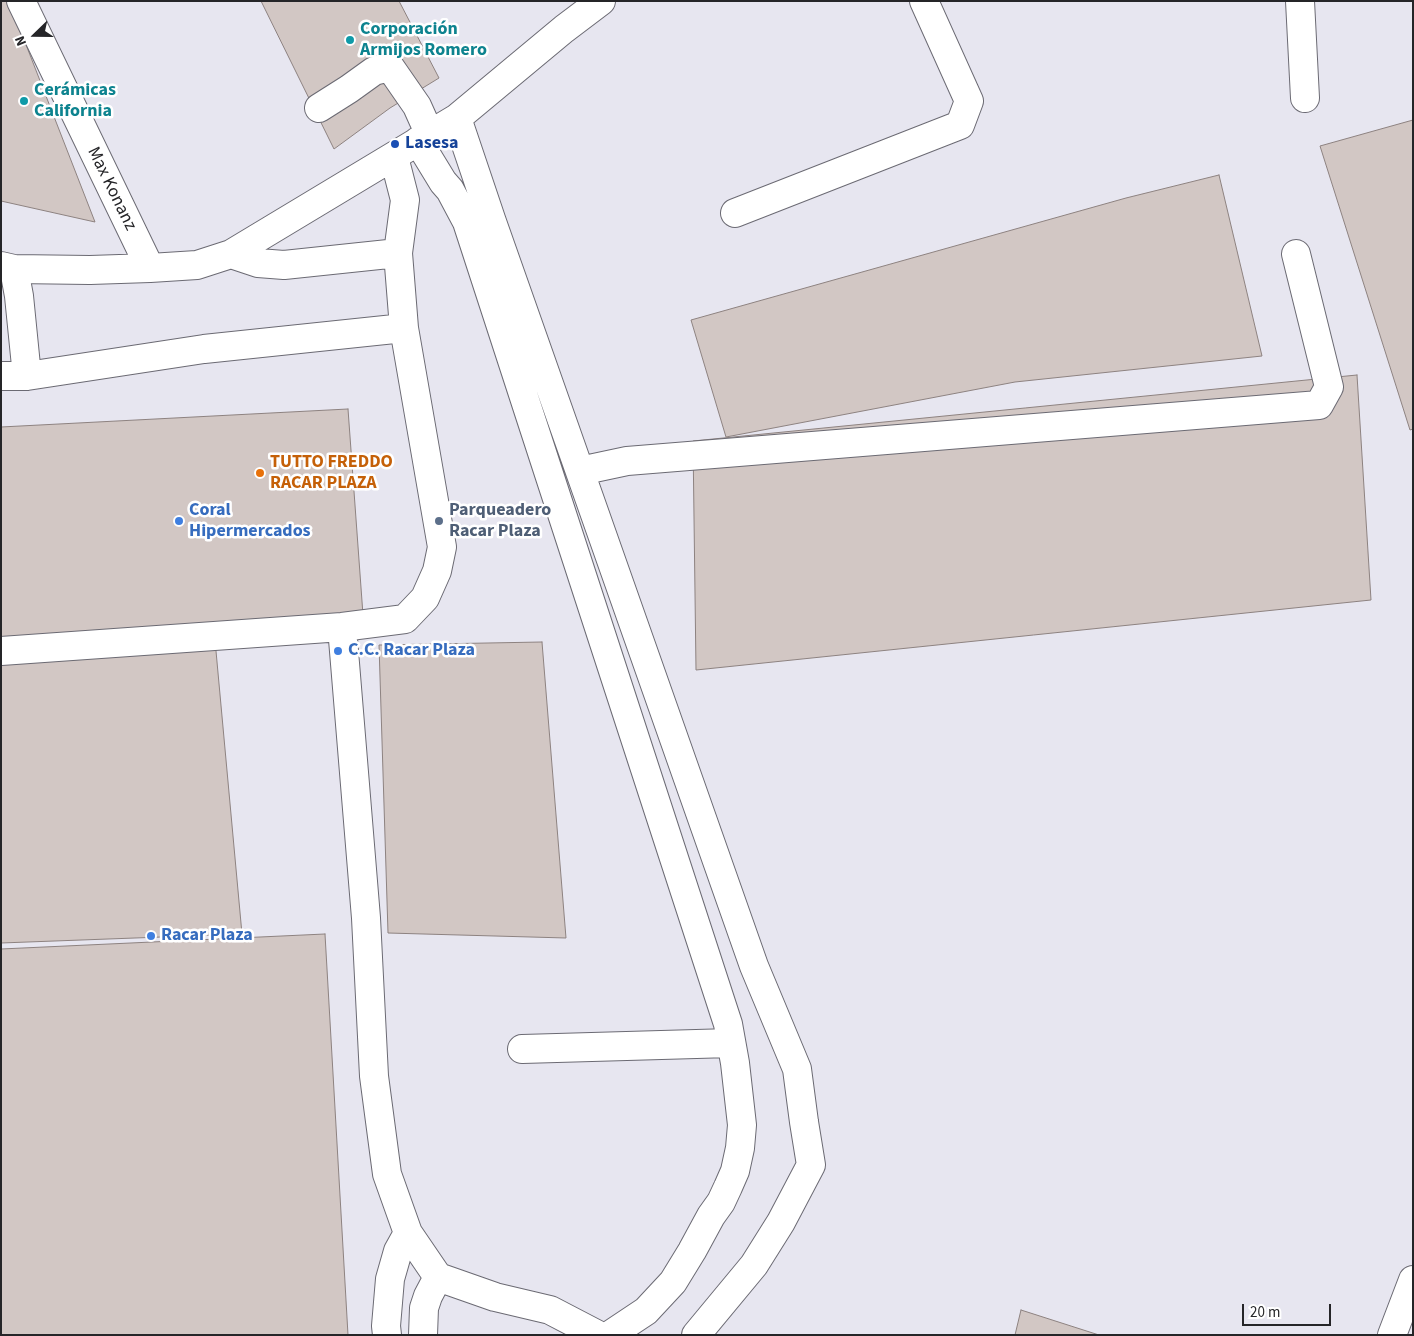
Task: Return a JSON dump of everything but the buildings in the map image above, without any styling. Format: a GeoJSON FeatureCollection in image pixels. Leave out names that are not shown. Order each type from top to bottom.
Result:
{"type":"FeatureCollection","features":[{"type":"Feature","properties":{"kind":"street","name":"Max Konanz"},"geometry":{"type":"LineString","coordinates":[[21,1],[150,268]]}},
{"type":"Feature","properties":{"kind":"street"},"geometry":{"type":"LineString","coordinates":[[404,328],[204,349],[14,376],[19,296],[8,268],[90,270],[150,268],[197,265],[231,254],[457,118],[564,29],[601,1]]}},
{"type":"Feature","properties":{"kind":"street"},"geometry":{"type":"LineString","coordinates":[[735,213],[960,125],[969,101],[924,1]]}},
{"type":"Feature","properties":{"kind":"street"},"geometry":{"type":"LineString","coordinates":[[1300,1],[1305,98]]}},
{"type":"Feature","properties":{"kind":"street"},"geometry":{"type":"LineString","coordinates":[[319,108],[374,70],[390,67],[417,106],[424,138],[444,182],[458,203],[467,222],[728,1024],[735,1063],[742,1126],[735,1171],[721,1202],[673,1282],[646,1312],[610,1335]]}},
{"type":"Feature","properties":{"kind":"street"},"geometry":{"type":"LineString","coordinates":[[457,118],[754,966],[797,1069],[811,1165],[781,1222],[754,1265],[696,1335]]}},
{"type":"Feature","properties":{"kind":"street"},"geometry":{"type":"LineString","coordinates":[[1,651],[342,627],[404,619],[425,598],[437,572],[442,547],[404,328],[398,253],[405,200],[394,157]]}},
{"type":"Feature","properties":{"kind":"street"},"geometry":{"type":"LineString","coordinates":[[231,254],[258,263],[284,265],[398,253]]}},
{"type":"Feature","properties":{"kind":"street"},"geometry":{"type":"LineString","coordinates":[[580,471],[627,461],[1319,404],[1329,387],[1296,254]]}},
{"type":"Feature","properties":{"kind":"street"},"geometry":{"type":"LineString","coordinates":[[342,627],[366,918],[374,1076],[387,1174],[408,1233],[438,1277],[495,1297],[550,1310],[598,1335]]}},
{"type":"Feature","properties":{"kind":"street"},"geometry":{"type":"LineString","coordinates":[[522,1048],[731,1043]]}},
{"type":"Feature","properties":{"kind":"street"},"geometry":{"type":"LineString","coordinates":[[408,1233],[398,1251],[390,1279],[387,1331],[424,1329],[424,1308],[438,1277]]}},
{"type":"Feature","properties":{"kind":"street"},"geometry":{"type":"LineString","coordinates":[[1392,1335],[1413,1280]]}},
{"type":"Feature","properties":{"kind":"place","name":"Corporación Armijos Romero"},"geometry":{"type":"Point","coordinates":[350,40]}},
{"type":"Feature","properties":{"kind":"place","name":"Cerámicas California"},"geometry":{"type":"Point","coordinates":[24,101]}},
{"type":"Feature","properties":{"kind":"place","name":"Lasesa"},"geometry":{"type":"Point","coordinates":[395,144]}},
{"type":"Feature","properties":{"kind":"place","name":"TUTTO FREDDO RACAR PLAZA"},"geometry":{"type":"Point","coordinates":[260,473]}},
{"type":"Feature","properties":{"kind":"place","name":"Coral Hipermercados"},"geometry":{"type":"Point","coordinates":[179,521]}},
{"type":"Feature","properties":{"kind":"place","name":"Parqueadero Racar Plaza"},"geometry":{"type":"Point","coordinates":[439,521]}},
{"type":"Feature","properties":{"kind":"place","name":"C.C. Racar Plaza"},"geometry":{"type":"Point","coordinates":[338,651]}},
{"type":"Feature","properties":{"kind":"place","name":"Racar Plaza"},"geometry":{"type":"Point","coordinates":[151,936]}}]}
